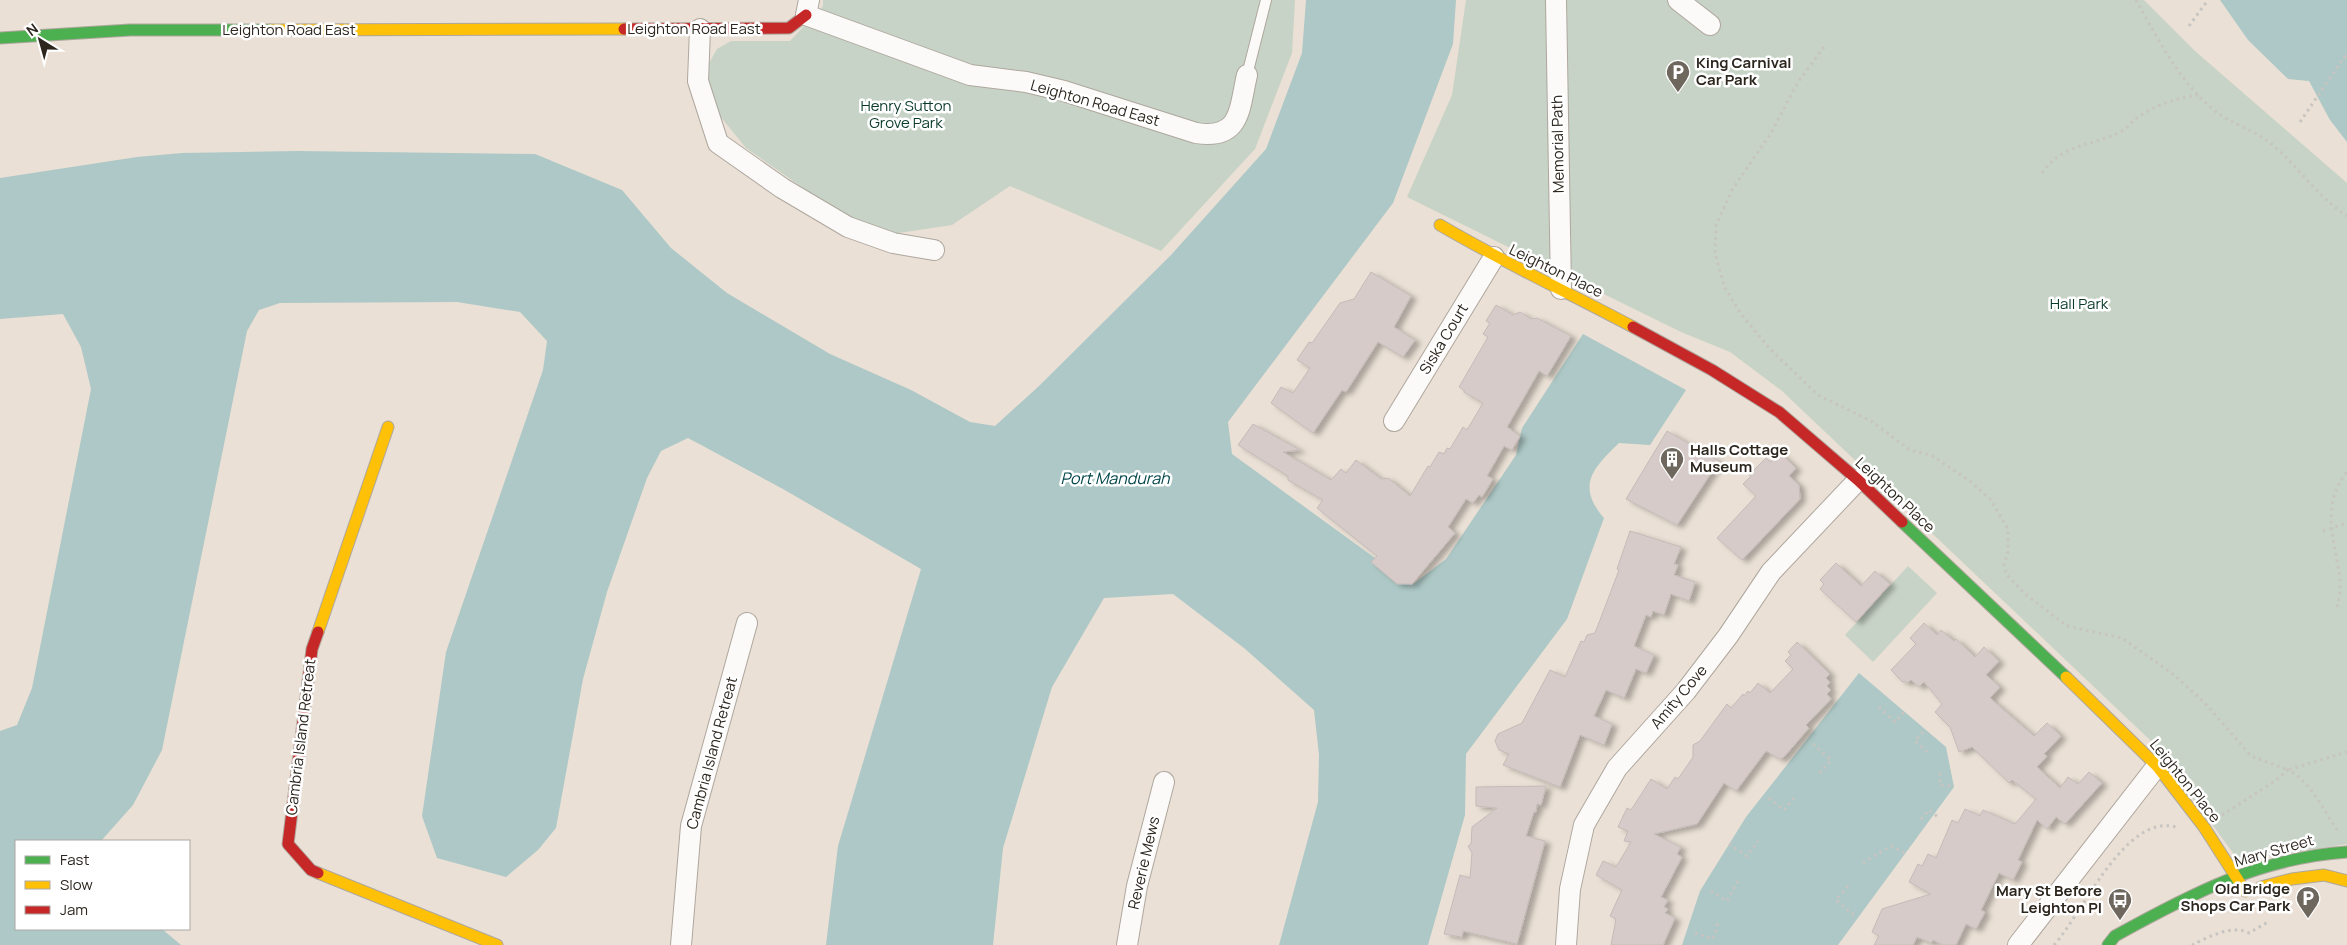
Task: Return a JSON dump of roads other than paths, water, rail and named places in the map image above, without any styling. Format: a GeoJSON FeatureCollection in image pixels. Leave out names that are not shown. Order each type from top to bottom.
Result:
{"type":"FeatureCollection","features":[{"type":"Feature","properties":{"kind":"street","name":"Memorial Path"},"geometry":{"type":"LineString","coordinates":[[1556,0],[1561,289]]}},
{"type":"Feature","properties":{"kind":"street"},"geometry":{"type":"LineString","coordinates":[[1678,0],[1710,25]]}},
{"type":"Feature","properties":{"kind":"street","name":"Leighton Road East"},"geometry":{"type":"LineString","coordinates":[[0,38],[130,30],[789,28],[807,8],[970,75],[1026,82],[1064,91],[1196,133],[1213,136],[1223,133],[1233,124],[1246,75]]}},
{"type":"Feature","properties":{"kind":"street"},"geometry":{"type":"LineString","coordinates":[[700,29],[698,80],[718,143],[782,188],[848,227],[893,243],[934,250]]}},
{"type":"Feature","properties":{"kind":"street","name":"Leighton Place"},"geometry":{"type":"LineString","coordinates":[[1440,224],[1494,257],[1561,289],[1712,370],[1779,412],[1858,480],[2157,766],[2204,827],[2234,877],[2241,893]]}},
{"type":"Feature","properties":{"kind":"street","name":"Siska Court"},"geometry":{"type":"LineString","coordinates":[[1394,421],[1494,257]]}},
{"type":"Feature","properties":{"kind":"street","name":"Cambria Island Retreat"},"geometry":{"type":"LineString","coordinates":[[388,427],[312,649],[288,844],[311,870],[477,942],[497,945]]}},
{"type":"Feature","properties":{"kind":"street","name":"Amity Cove"},"geometry":{"type":"LineString","coordinates":[[1566,945],[1570,889],[1584,825],[1618,768],[1686,691],[1728,636],[1771,572],[1858,480]]}},
{"type":"Feature","properties":{"kind":"street","name":"Cambria Island Retreat"},"geometry":{"type":"LineString","coordinates":[[681,945],[691,826],[747,623]]}},
{"type":"Feature","properties":{"kind":"street"},"geometry":{"type":"LineString","coordinates":[[2018,945],[2157,766]]}},
{"type":"Feature","properties":{"kind":"street","name":"Reverie Mews"},"geometry":{"type":"LineString","coordinates":[[1127,945],[1137,886],[1164,782]]}},
{"type":"Feature","properties":{"kind":"street","name":"Mary Street"},"geometry":{"type":"LineString","coordinates":[[2108,945],[2115,936],[2179,902],[2242,872],[2322,852],[2345,852]]}},
{"type":"Feature","properties":{"kind":"street","name":"Mary Street"},"geometry":{"type":"LineString","coordinates":[[2241,893],[2292,879],[2324,875],[2347,881]]}},
{"type":"Feature","properties":{"kind":"lane","name":"Leighton Road East"},"geometry":{"type":"LineString","coordinates":[[1246,75],[1266,0]]}},
{"type":"Feature","properties":{"kind":"water","name":"Port Mandurah"},"geometry":{"type":"Polygon","coordinates":[[[1306,0],[1456,0],[1453,44],[1393,203],[1228,422],[1232,454],[1412,585],[1446,559],[1516,455],[1522,428],[1583,334],[1686,390],[1650,445],[1619,443],[1595,469],[1591,478],[1591,496],[1604,518],[1567,619],[1466,754],[1465,815],[1428,945],[1279,945],[1318,802],[1319,755],[1314,710],[1244,648],[1173,594],[1104,598],[1052,687],[1003,848],[993,945],[826,945],[838,846],[921,569],[783,489],[688,438],[661,451],[647,478],[607,592],[583,679],[556,828],[538,850],[506,877],[437,858],[422,816],[446,652],[543,370],[547,341],[520,312],[457,302],[280,303],[259,310],[247,331],[162,750],[133,805],[102,840],[15,840],[15,930],[163,930],[181,945],[0,945],[0,731],[17,725],[32,688],[91,389],[81,347],[63,314],[0,319],[0,178],[137,157],[182,153],[297,151],[535,154],[622,190],[671,248],[727,293],[830,354],[911,390],[970,422],[995,426],[1039,386],[1171,255],[1266,149],[1302,53],[1306,0]]]}},
{"type":"Feature","properties":{"kind":"water"},"geometry":{"type":"Polygon","coordinates":[[[2220,0],[2347,0],[2347,142],[2330,120],[2309,81],[2288,79],[2248,40],[2220,0]]]}},
{"type":"Feature","properties":{"kind":"water"},"geometry":{"type":"Polygon","coordinates":[[[1859,673],[1946,747],[1954,787],[1838,945],[1682,945],[1700,891],[1746,817],[1859,673]]]}},
{"type":"Feature","properties":{"kind":"place","name":"King Carnival Car Park"},"geometry":{"type":"Point","coordinates":[1678,93]}},
{"type":"Feature","properties":{"kind":"place","name":"Halls Cottage Museum"},"geometry":{"type":"Point","coordinates":[1672,480]}},
{"type":"Feature","properties":{"kind":"place","name":"Old Bridge Shops Car Park"},"geometry":{"type":"Point","coordinates":[2308,919]}},
{"type":"Feature","properties":{"kind":"place","name":"Mary St Before Leighton Pl"},"geometry":{"type":"Point","coordinates":[2120,921]}},
{"type":"Feature","properties":{"kind":"park label","name":"Henry Sutton Grove Park"},"geometry":{"type":"Point","coordinates":[906,114]}},
{"type":"Feature","properties":{"kind":"park label","name":"Hall Park"},"geometry":{"type":"Point","coordinates":[2079,304]}}]}
